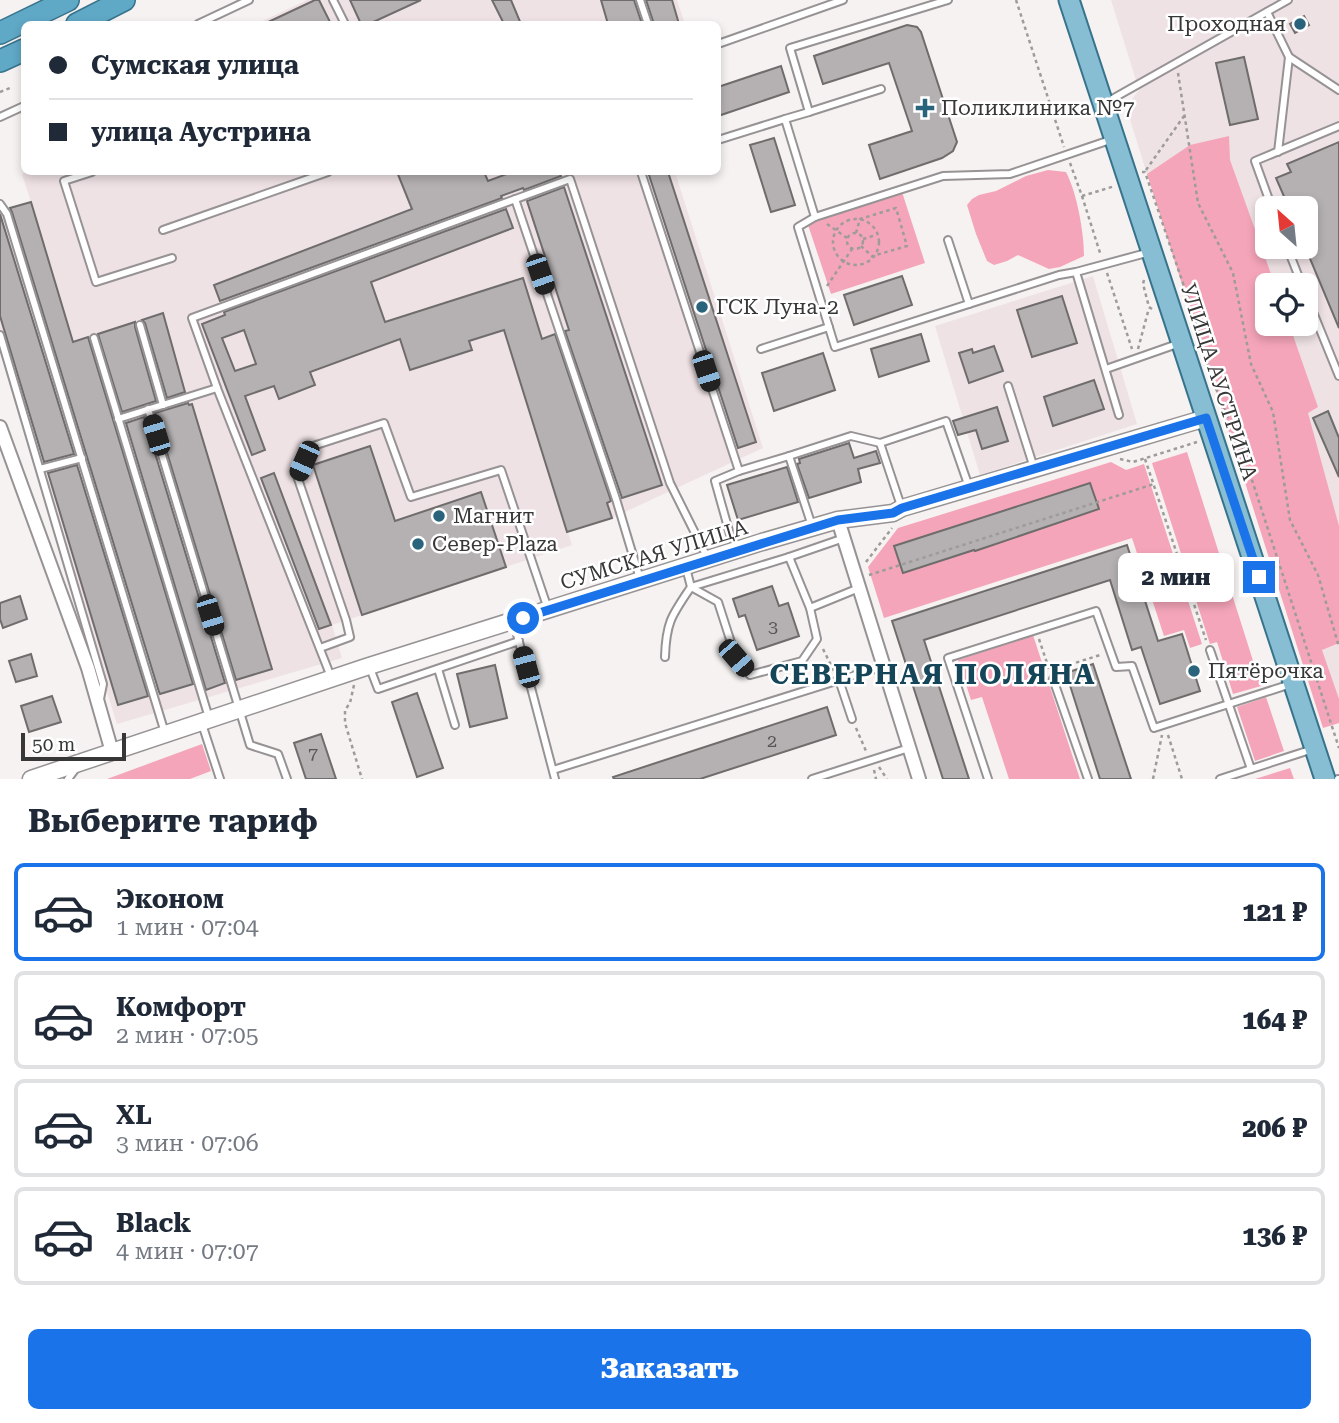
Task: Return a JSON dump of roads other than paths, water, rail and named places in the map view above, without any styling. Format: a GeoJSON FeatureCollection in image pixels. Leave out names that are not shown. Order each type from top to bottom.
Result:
{"type":"FeatureCollection","features":[{"type":"Feature","properties":{"kind":"highway"},"geometry":{"type":"LineString","coordinates":[[25,21],[68,0]]}},
{"type":"Feature","properties":{"kind":"highway"},"geometry":{"type":"LineString","coordinates":[[83,21],[124,0]]}},
{"type":"Feature","properties":{"kind":"highway"},"geometry":{"type":"LineString","coordinates":[[0,33],[21,23]]}},
{"type":"Feature","properties":{"kind":"highway"},"geometry":{"type":"LineString","coordinates":[[0,61],[21,51]]}},
{"type":"Feature","properties":{"kind":"main road","name":"УЛИЦА АУСТРИНА"},"geometry":{"type":"LineString","coordinates":[[1069,0],[1130,178],[1325,779]]}},
{"type":"Feature","properties":{"kind":"street","name":"СУМСКАЯ УЛИЦА"},"geometry":{"type":"LineString","coordinates":[[35,778],[369,666],[708,559],[838,520],[893,513],[899,516],[970,489],[1206,418]]}},
{"type":"Feature","properties":{"kind":"street"},"geometry":{"type":"LineString","coordinates":[[0,428],[3,449],[88,668],[112,752]]}},
{"type":"Feature","properties":{"kind":"street"},"geometry":{"type":"LineString","coordinates":[[838,520],[919,779]]}},
{"type":"Feature","properties":{"kind":"lane"},"geometry":{"type":"LineString","coordinates":[[204,21],[248,0]]}},
{"type":"Feature","properties":{"kind":"lane"},"geometry":{"type":"LineString","coordinates":[[333,0],[344,21]]}},
{"type":"Feature","properties":{"kind":"lane"},"geometry":{"type":"LineString","coordinates":[[640,0],[647,21]]}},
{"type":"Feature","properties":{"kind":"lane"},"geometry":{"type":"LineString","coordinates":[[721,43],[843,0]]}},
{"type":"Feature","properties":{"kind":"lane"},"geometry":{"type":"LineString","coordinates":[[809,112],[790,48],[948,0]]}},
{"type":"Feature","properties":{"kind":"lane"},"geometry":{"type":"LineString","coordinates":[[1103,104],[1288,0]]}},
{"type":"Feature","properties":{"kind":"lane"},"geometry":{"type":"LineString","coordinates":[[1267,12],[1289,57],[1339,90]]}},
{"type":"Feature","properties":{"kind":"lane"},"geometry":{"type":"LineString","coordinates":[[1278,152],[1289,57]]}},
{"type":"Feature","properties":{"kind":"lane"},"geometry":{"type":"LineString","coordinates":[[721,139],[881,89]]}},
{"type":"Feature","properties":{"kind":"lane"},"geometry":{"type":"LineString","coordinates":[[0,117],[21,107]]}},
{"type":"Feature","properties":{"kind":"lane"},"geometry":{"type":"LineString","coordinates":[[785,119],[815,217]]}},
{"type":"Feature","properties":{"kind":"lane"},"geometry":{"type":"LineString","coordinates":[[1268,196],[1255,161],[1339,126]]}},
{"type":"Feature","properties":{"kind":"lane"},"geometry":{"type":"LineString","coordinates":[[1115,139],[1010,174],[943,176],[815,217],[798,227],[835,347],[1059,275],[1152,251]]}},
{"type":"Feature","properties":{"kind":"lane"},"geometry":{"type":"LineString","coordinates":[[83,175],[64,181],[96,282],[172,258]]}},
{"type":"Feature","properties":{"kind":"lane"},"geometry":{"type":"LineString","coordinates":[[163,230],[319,175]]}},
{"type":"Feature","properties":{"kind":"lane"},"geometry":{"type":"LineString","coordinates":[[332,679],[192,318],[570,179],[574,175]]}},
{"type":"Feature","properties":{"kind":"lane"},"geometry":{"type":"LineString","coordinates":[[642,175],[739,471]]}},
{"type":"Feature","properties":{"kind":"lane"},"geometry":{"type":"LineString","coordinates":[[570,179],[670,482],[708,559]]}},
{"type":"Feature","properties":{"kind":"lane"},"geometry":{"type":"LineString","coordinates":[[515,199],[616,499],[640,581]]}},
{"type":"Feature","properties":{"kind":"lane"},"geometry":{"type":"LineString","coordinates":[[0,204],[7,214],[165,734]]}},
{"type":"Feature","properties":{"kind":"lane"},"geometry":{"type":"LineString","coordinates":[[948,240],[969,304]]}},
{"type":"Feature","properties":{"kind":"lane"},"geometry":{"type":"LineString","coordinates":[[1076,272],[1119,415]]}},
{"type":"Feature","properties":{"kind":"lane"},"geometry":{"type":"LineString","coordinates":[[1318,324],[1339,376]]}},
{"type":"Feature","properties":{"kind":"lane"},"geometry":{"type":"LineString","coordinates":[[140,325],[163,405]]}},
{"type":"Feature","properties":{"kind":"lane"},"geometry":{"type":"LineString","coordinates":[[761,349],[829,327]]}},
{"type":"Feature","properties":{"kind":"lane"},"geometry":{"type":"LineString","coordinates":[[0,335],[103,684],[99,708]]}},
{"type":"Feature","properties":{"kind":"lane"},"geometry":{"type":"LineString","coordinates":[[93,338],[220,779]]}},
{"type":"Feature","properties":{"kind":"lane"},"geometry":{"type":"LineString","coordinates":[[1106,369],[1182,343]]}},
{"type":"Feature","properties":{"kind":"lane"},"geometry":{"type":"LineString","coordinates":[[1007,386],[1034,470]]}},
{"type":"Feature","properties":{"kind":"lane"},"geometry":{"type":"LineString","coordinates":[[118,419],[217,388]]}},
{"type":"Feature","properties":{"kind":"lane"},"geometry":{"type":"LineString","coordinates":[[148,410],[250,745],[278,754],[287,779]]}},
{"type":"Feature","properties":{"kind":"lane"},"geometry":{"type":"LineString","coordinates":[[731,538],[715,481],[851,436],[880,443],[946,421],[970,489]]}},
{"type":"Feature","properties":{"kind":"lane"},"geometry":{"type":"LineString","coordinates":[[320,648],[350,637],[297,475],[310,447],[384,423],[411,497],[501,470],[548,610]]}},
{"type":"Feature","properties":{"kind":"lane"},"geometry":{"type":"LineString","coordinates":[[880,443],[899,516]]}},
{"type":"Feature","properties":{"kind":"lane"},"geometry":{"type":"LineString","coordinates":[[789,456],[813,528]]}},
{"type":"Feature","properties":{"kind":"lane"},"geometry":{"type":"LineString","coordinates":[[40,470],[82,458]]}},
{"type":"Feature","properties":{"kind":"lane"},"geometry":{"type":"LineString","coordinates":[[665,657],[666,632],[672,615],[691,587],[844,538]]}},
{"type":"Feature","properties":{"kind":"lane"},"geometry":{"type":"LineString","coordinates":[[686,566],[691,587],[718,602],[736,658],[750,675],[802,661],[817,639],[810,608],[789,557]]}},
{"type":"Feature","properties":{"kind":"lane"},"geometry":{"type":"LineString","coordinates":[[810,608],[859,588]]}},
{"type":"Feature","properties":{"kind":"lane"},"geometry":{"type":"LineString","coordinates":[[988,779],[948,658],[1096,611],[1116,667],[1132,666],[1154,728],[1293,683]]}},
{"type":"Feature","properties":{"kind":"lane"},"geometry":{"type":"LineString","coordinates":[[514,621],[555,779]]}},
{"type":"Feature","properties":{"kind":"lane"},"geometry":{"type":"LineString","coordinates":[[369,666],[378,689],[519,641]]}},
{"type":"Feature","properties":{"kind":"lane"},"geometry":{"type":"LineString","coordinates":[[1210,650],[1251,769]]}},
{"type":"Feature","properties":{"kind":"lane"},"geometry":{"type":"LineString","coordinates":[[553,770],[884,666]]}},
{"type":"Feature","properties":{"kind":"lane"},"geometry":{"type":"LineString","coordinates":[[438,669],[455,725]]}},
{"type":"Feature","properties":{"kind":"lane"},"geometry":{"type":"LineString","coordinates":[[1053,679],[1088,779]]}},
{"type":"Feature","properties":{"kind":"lane"},"geometry":{"type":"LineString","coordinates":[[839,680],[852,719]]}},
{"type":"Feature","properties":{"kind":"lane"},"geometry":{"type":"LineString","coordinates":[[812,779],[909,748]]}},
{"type":"Feature","properties":{"kind":"lane"},"geometry":{"type":"LineString","coordinates":[[1220,779],[1315,748]]}},
{"type":"Feature","properties":{"kind":"lane"},"geometry":{"type":"LineString","coordinates":[[68,779],[81,762]]}},
{"type":"Feature","properties":{"kind":"place","name":"Проходная"},"geometry":{"type":"Point","coordinates":[1300,24]}},
{"type":"Feature","properties":{"kind":"place","name":"Поликлиника №7"},"geometry":{"type":"Point","coordinates":[925,108]}},
{"type":"Feature","properties":{"kind":"place","name":"ГСК Луна-2"},"geometry":{"type":"Point","coordinates":[702,307]}},
{"type":"Feature","properties":{"kind":"place","name":"Магнит"},"geometry":{"type":"Point","coordinates":[439,516]}},
{"type":"Feature","properties":{"kind":"place","name":"Север-Plaza"},"geometry":{"type":"Point","coordinates":[418,544]}},
{"type":"Feature","properties":{"kind":"place","name":"Пятёрочка"},"geometry":{"type":"Point","coordinates":[1194,671]}},
{"type":"Feature","properties":{"kind":"district","name":"СЕВЕРНАЯ ПОЛЯНА"},"geometry":{"type":"Point","coordinates":[933,674]}}]}
